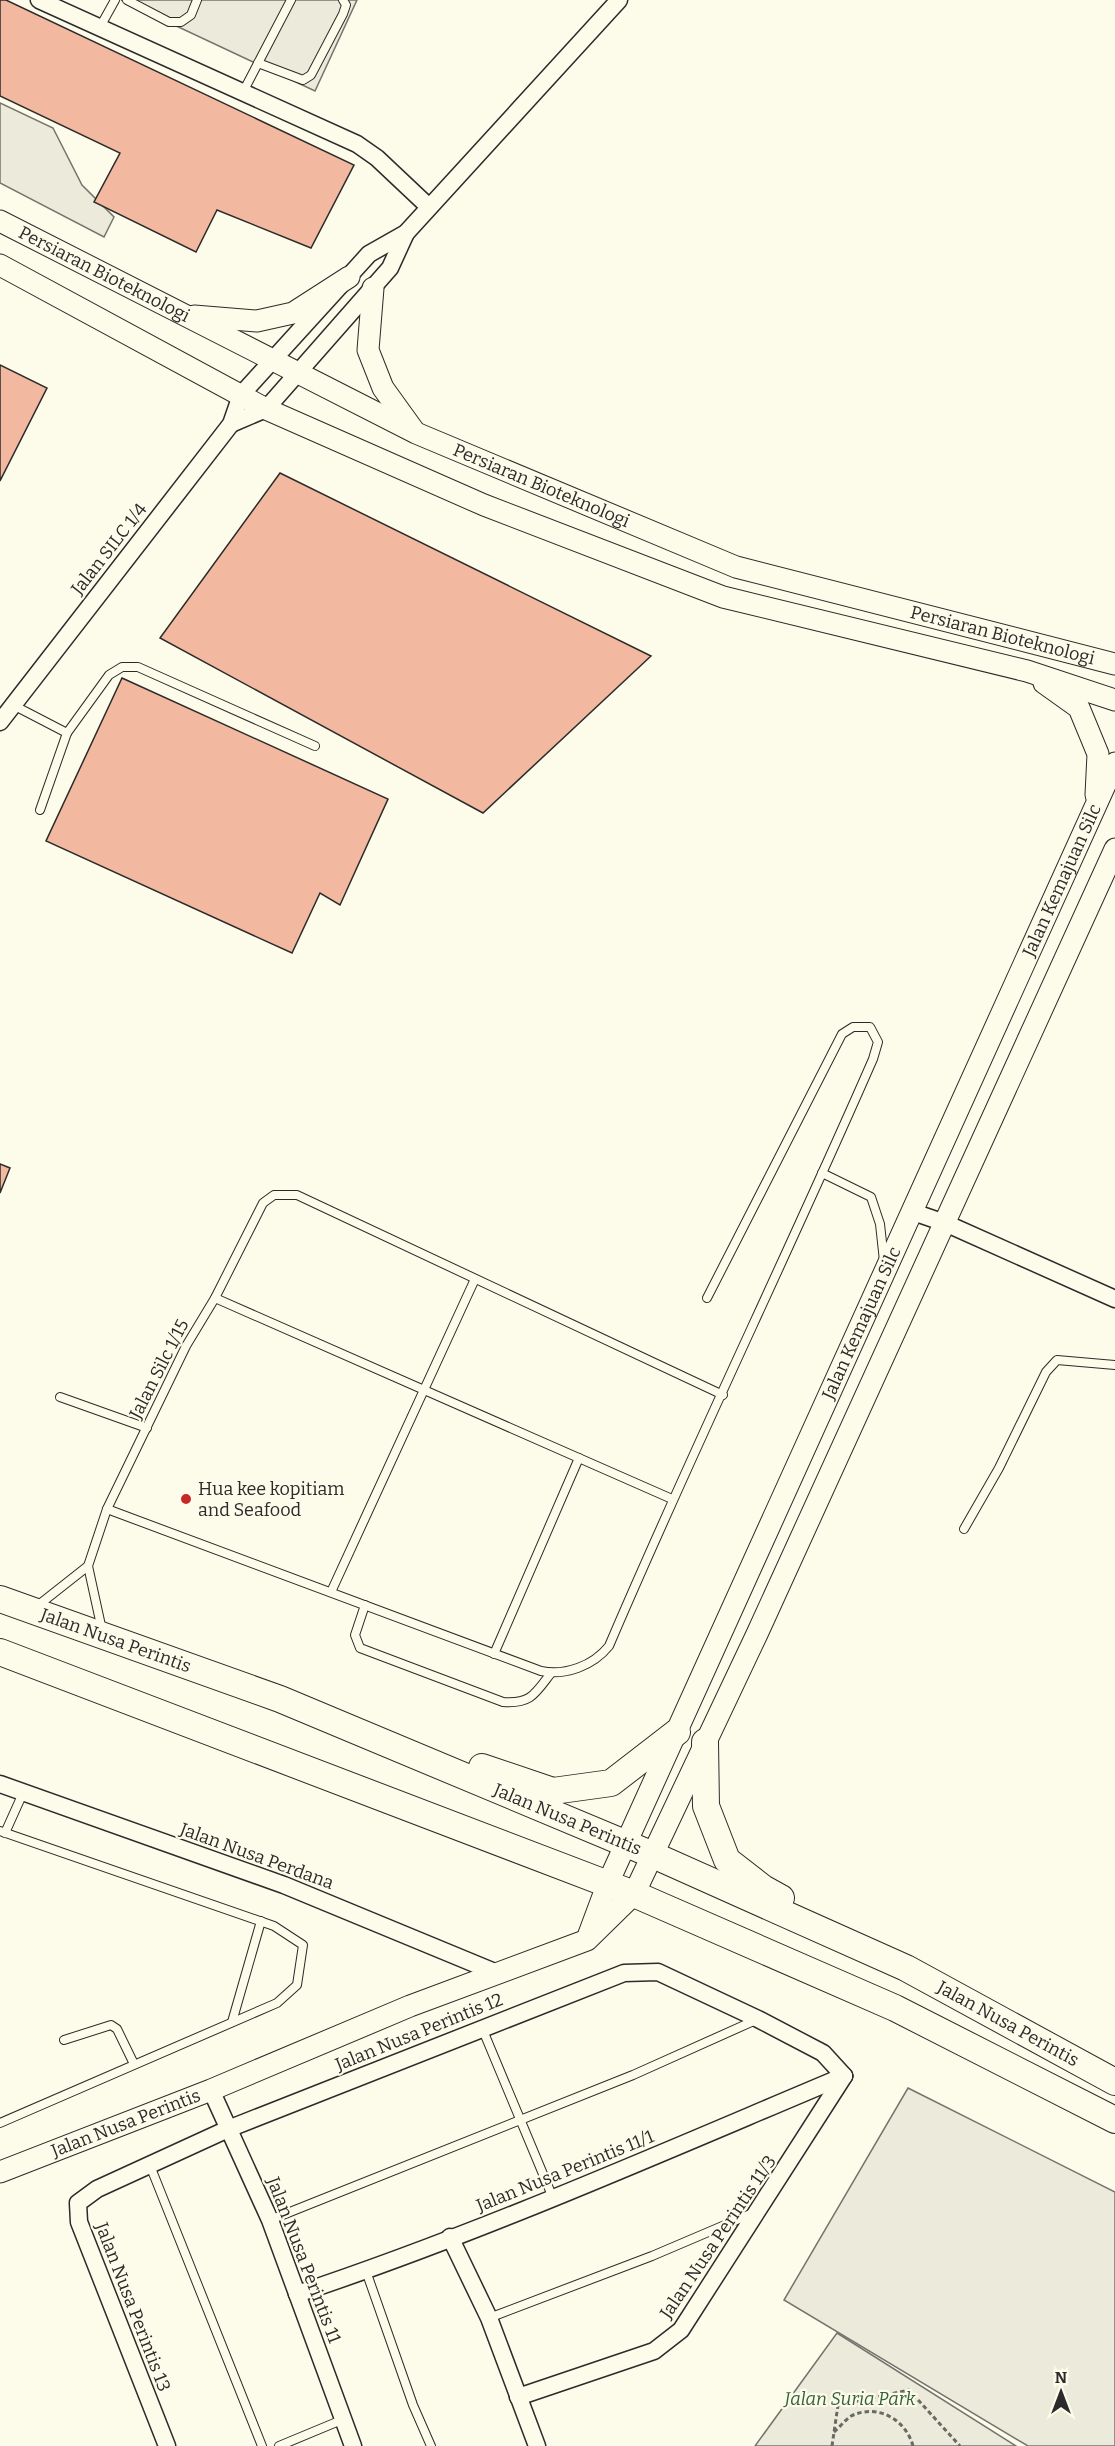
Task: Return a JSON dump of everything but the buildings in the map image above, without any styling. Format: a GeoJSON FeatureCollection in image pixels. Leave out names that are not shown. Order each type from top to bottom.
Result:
{"type":"FeatureCollection","features":[{"type":"Feature","properties":{"kind":"main road","name":"Jalan Nusa Perintis"},"geometry":{"type":"LineString","coordinates":[[0,1599],[280,1699],[653,1855],[906,1968],[1115,2082]]}},
{"type":"Feature","properties":{"kind":"main road","name":"Jalan Nusa Perintis"},"geometry":{"type":"LineString","coordinates":[[0,1652],[634,1893],[895,2008],[1115,2120]]}},
{"type":"Feature","properties":{"kind":"main road"},"geometry":{"type":"LineString","coordinates":[[280,1699],[553,1791],[611,1782],[677,1732]]}},
{"type":"Feature","properties":{"kind":"main road"},"geometry":{"type":"LineString","coordinates":[[705,1742],[706,1806],[727,1860],[763,1888],[906,1968]]}},
{"type":"Feature","properties":{"kind":"street"},"geometry":{"type":"LineString","coordinates":[[39,0],[357,144],[377,158],[429,207]]}},
{"type":"Feature","properties":{"kind":"street"},"geometry":{"type":"LineString","coordinates":[[241,395],[369,254],[405,233],[619,0]]}},
{"type":"Feature","properties":{"kind":"street","name":"Persiaran Bioteknologi"},"geometry":{"type":"LineString","coordinates":[[0,221],[416,433],[736,567],[1115,664]]}},
{"type":"Feature","properties":{"kind":"street"},"geometry":{"type":"LineString","coordinates":[[231,424],[266,409],[390,268],[405,233]]}},
{"type":"Feature","properties":{"kind":"street","name":"Persiaran Bioteknologi"},"geometry":{"type":"LineString","coordinates":[[0,265],[266,409],[484,505],[723,597],[1027,672],[1115,700]]}},
{"type":"Feature","properties":{"kind":"street"},"geometry":{"type":"LineString","coordinates":[[184,315],[257,321],[293,313],[349,277]]}},
{"type":"Feature","properties":{"kind":"street"},"geometry":{"type":"LineString","coordinates":[[373,288],[368,350],[383,388],[416,433]]}},
{"type":"Feature","properties":{"kind":"street","name":"Jalan SILC 1/4"},"geometry":{"type":"LineString","coordinates":[[0,722],[231,424],[241,395]]}},
{"type":"Feature","properties":{"kind":"street"},"geometry":{"type":"LineString","coordinates":[[1027,672],[1079,708],[1098,754],[1096,805]]}},
{"type":"Feature","properties":{"kind":"street","name":"Jalan Kemajuan Silc"},"geometry":{"type":"LineString","coordinates":[[587,1940],[608,1883],[1115,763]]}},
{"type":"Feature","properties":{"kind":"street","name":"Jalan Kemajuan Silc"},"geometry":{"type":"LineString","coordinates":[[587,1940],[634,1893],[653,1855],[757,1634],[790,1557],[1115,849]]}},
{"type":"Feature","properties":{"kind":"street"},"geometry":{"type":"LineString","coordinates":[[913,1212],[945,1223],[1115,1299]]}},
{"type":"Feature","properties":{"kind":"street"},"geometry":{"type":"LineString","coordinates":[[762,1544],[790,1557]]}},
{"type":"Feature","properties":{"kind":"street"},"geometry":{"type":"LineString","coordinates":[[727,1621],[757,1634]]}},
{"type":"Feature","properties":{"kind":"street","name":"Jalan Nusa Perdana"},"geometry":{"type":"LineString","coordinates":[[0,1784],[284,1885],[497,1973]]}},
{"type":"Feature","properties":{"kind":"street","name":"Jalan Nusa Perintis"},"geometry":{"type":"LineString","coordinates":[[0,2172],[211,2090],[410,2006],[587,1940]]}},
{"type":"Feature","properties":{"kind":"street","name":"Jalan Nusa Perintis 12"},"geometry":{"type":"LineString","coordinates":[[228,2128],[624,1973],[658,1972],[758,2019],[823,2053],[844,2076]]}},
{"type":"Feature","properties":{"kind":"street","name":"Jalan Nusa Perintis 11/1"},"geometry":{"type":"LineString","coordinates":[[297,2294],[366,2271],[553,2198],[844,2076]]}},
{"type":"Feature","properties":{"kind":"street","name":"Jalan Nusa Perintis 11/3"},"geometry":{"type":"LineString","coordinates":[[518,2397],[654,2351],[681,2330],[761,2210],[844,2076]]}},
{"type":"Feature","properties":{"kind":"street","name":"Jalan Nusa Perintis 11"},"geometry":{"type":"LineString","coordinates":[[211,2090],[270,2220],[353,2446]]}},
{"type":"Feature","properties":{"kind":"street","name":"Jalan Nusa Perintis 13"},"geometry":{"type":"LineString","coordinates":[[167,2446],[79,2222],[78,2203],[97,2189],[148,2163],[228,2128]]}},
{"type":"Feature","properties":{"kind":"street"},"geometry":{"type":"LineString","coordinates":[[450,2237],[489,2318],[537,2446]]}},
{"type":"Feature","properties":{"kind":"lane"},"geometry":{"type":"LineString","coordinates":[[100,27],[115,0]]}},
{"type":"Feature","properties":{"kind":"lane"},"geometry":{"type":"LineString","coordinates":[[127,0],[169,22],[181,22],[191,15],[197,0]]}},
{"type":"Feature","properties":{"kind":"lane"},"geometry":{"type":"LineString","coordinates":[[243,92],[291,0]]}},
{"type":"Feature","properties":{"kind":"lane"},"geometry":{"type":"LineString","coordinates":[[258,63],[294,79],[303,80],[311,75],[343,14],[346,5],[343,0]]}},
{"type":"Feature","properties":{"kind":"lane"},"geometry":{"type":"LineString","coordinates":[[40,810],[67,733],[108,675],[122,667],[138,667],[315,746]]}},
{"type":"Feature","properties":{"kind":"lane"},"geometry":{"type":"LineString","coordinates":[[13,705],[67,733]]}},
{"type":"Feature","properties":{"kind":"lane"},"geometry":{"type":"LineString","coordinates":[[107,1509],[494,1654],[551,1673],[596,1659],[609,1646],[672,1499],[723,1395],[873,1059],[878,1042],[870,1027],[853,1027],[842,1034],[707,1298]]}},
{"type":"Feature","properties":{"kind":"lane"},"geometry":{"type":"LineString","coordinates":[[822,1173],[871,1197],[880,1224],[885,1273]]}},
{"type":"Feature","properties":{"kind":"lane","name":"Jalan Silc 1/15"},"geometry":{"type":"LineString","coordinates":[[88,1566],[107,1509],[186,1346],[215,1298],[263,1203],[274,1195],[297,1195],[474,1279]]}},
{"type":"Feature","properties":{"kind":"lane"},"geometry":{"type":"LineString","coordinates":[[331,1592],[425,1391],[474,1279],[723,1395]]}},
{"type":"Feature","properties":{"kind":"lane"},"geometry":{"type":"LineString","coordinates":[[215,1298],[672,1499]]}},
{"type":"Feature","properties":{"kind":"lane"},"geometry":{"type":"LineString","coordinates":[[964,1529],[999,1468],[1046,1372],[1057,1360],[1115,1365]]}},
{"type":"Feature","properties":{"kind":"lane"},"geometry":{"type":"LineString","coordinates":[[60,1397],[147,1428]]}},
{"type":"Feature","properties":{"kind":"lane"},"geometry":{"type":"LineString","coordinates":[[494,1654],[579,1458]]}},
{"type":"Feature","properties":{"kind":"lane"},"geometry":{"type":"LineString","coordinates":[[32,1611],[88,1566],[103,1636]]}},
{"type":"Feature","properties":{"kind":"lane"},"geometry":{"type":"LineString","coordinates":[[365,1605],[355,1635],[360,1648],[503,1702],[520,1703],[529,1699],[551,1673]]}},
{"type":"Feature","properties":{"kind":"lane"},"geometry":{"type":"LineString","coordinates":[[0,2123],[277,2003],[297,1984],[303,1945],[274,1926],[261,1921],[3,1832],[23,1792]]}},
{"type":"Feature","properties":{"kind":"lane"},"geometry":{"type":"LineString","coordinates":[[232,2022],[261,1921]]}},
{"type":"Feature","properties":{"kind":"lane"},"geometry":{"type":"LineString","coordinates":[[270,2220],[519,2119],[633,2076],[758,2019]]}},
{"type":"Feature","properties":{"kind":"lane"},"geometry":{"type":"LineString","coordinates":[[64,2040],[111,2025],[117,2029],[134,2064]]}},
{"type":"Feature","properties":{"kind":"lane"},"geometry":{"type":"LineString","coordinates":[[482,2028],[553,2198]]}},
{"type":"Feature","properties":{"kind":"lane"},"geometry":{"type":"LineString","coordinates":[[148,2163],[262,2446]]}},
{"type":"Feature","properties":{"kind":"lane"},"geometry":{"type":"LineString","coordinates":[[489,2318],[652,2256],[761,2210]]}},
{"type":"Feature","properties":{"kind":"lane"},"geometry":{"type":"LineString","coordinates":[[366,2271],[413,2405],[431,2446]]}},
{"type":"Feature","properties":{"kind":"lane"},"geometry":{"type":"LineString","coordinates":[[279,2446],[344,2420]]}},
{"type":"Feature","properties":{"kind":"path"},"geometry":{"type":"LineString","coordinates":[[832,2446],[838,2406],[909,2390],[960,2446]]}},
{"type":"Feature","properties":{"kind":"path"},"geometry":{"type":"LineString","coordinates":[[833,2434],[850,2417],[869,2412],[895,2417],[910,2433],[913,2446]]}},
{"type":"Feature","properties":{"kind":"green space"},"geometry":{"type":"Polygon","coordinates":[[[0,103],[53,128],[82,185],[114,217],[104,237],[0,183],[0,103]]]}},
{"type":"Feature","properties":{"kind":"green space"},"geometry":{"type":"Polygon","coordinates":[[[908,2088],[1115,2192],[1115,2446],[1028,2446],[784,2300],[908,2088]]]}},
{"type":"Feature","properties":{"kind":"green space","name":"Jalan Suria Park"},"geometry":{"type":"Polygon","coordinates":[[[837,2333],[1016,2446],[755,2446],[837,2333]]]}},
{"type":"Feature","properties":{"kind":"shaded area"},"geometry":{"type":"Polygon","coordinates":[[[121,0],[357,0],[315,91],[121,0]]]}},
{"type":"Feature","properties":{"kind":"place","name":"Hua kee kopitiam and Seafood"},"geometry":{"type":"Point","coordinates":[186,1499]}}]}
